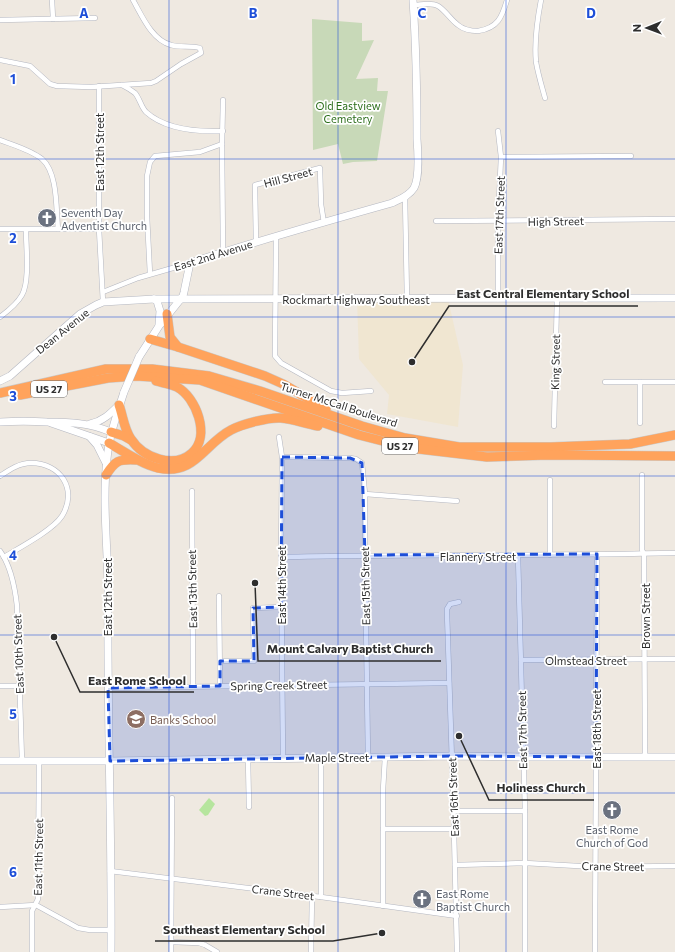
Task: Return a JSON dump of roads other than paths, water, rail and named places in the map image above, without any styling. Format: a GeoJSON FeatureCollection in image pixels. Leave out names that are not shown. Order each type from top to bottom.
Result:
{"type":"FeatureCollection","features":[{"type":"Feature","properties":{"kind":"highway"},"geometry":{"type":"LineString","coordinates":[[167,314],[170,337],[178,346]]}},
{"type":"Feature","properties":{"kind":"highway"},"geometry":{"type":"LineString","coordinates":[[150,339],[178,346],[277,382],[342,418]]}},
{"type":"Feature","properties":{"kind":"highway","name":"Turner McCall Boulevard"},"geometry":{"type":"LineString","coordinates":[[0,394],[106,370],[152,369],[209,376],[260,391],[362,426],[405,438],[459,447],[551,447],[630,444],[675,435]]}},
{"type":"Feature","properties":{"kind":"highway"},"geometry":{"type":"LineString","coordinates":[[111,432],[131,440],[144,453],[160,460],[173,461],[185,457],[193,452],[198,443],[201,428],[200,418],[196,409],[185,393],[176,387],[136,376]]}},
{"type":"Feature","properties":{"kind":"highway","name":"Turner McCall Boulevard"},"geometry":{"type":"LineString","coordinates":[[0,399],[108,378],[136,376],[200,380],[359,435],[410,448],[487,457],[549,455],[675,456]]}},
{"type":"Feature","properties":{"kind":"highway"},"geometry":{"type":"LineString","coordinates":[[120,405],[126,430],[131,440]]}},
{"type":"Feature","properties":{"kind":"highway"},"geometry":{"type":"LineString","coordinates":[[109,443],[138,460],[159,468],[171,469],[191,464],[216,441],[231,430],[253,422],[281,418],[359,435]]}},
{"type":"Feature","properties":{"kind":"highway"},"geometry":{"type":"LineString","coordinates":[[106,475],[116,462],[138,460]]}},
{"type":"Feature","properties":{"kind":"main road"},"geometry":{"type":"LineString","coordinates":[[405,196],[414,188],[417,180],[417,92],[413,3]]}},
{"type":"Feature","properties":{"kind":"main road","name":"East 2nd Avenue"},"geometry":{"type":"LineString","coordinates":[[190,263],[276,236],[392,203],[405,196]]}},
{"type":"Feature","properties":{"kind":"main road","name":"East 12th Street"},"geometry":{"type":"LineString","coordinates":[[111,952],[108,553],[105,494],[109,443],[124,392],[139,357],[167,314],[180,300],[184,292],[190,263]]}},
{"type":"Feature","properties":{"kind":"main road","name":"Rockmart Highway Southeast"},"geometry":{"type":"LineString","coordinates":[[180,300],[675,298]]}},
{"type":"Feature","properties":{"kind":"main road"},"geometry":{"type":"LineString","coordinates":[[154,300],[157,301],[160,311],[159,326]]}},
{"type":"Feature","properties":{"kind":"main road","name":"Dean Avenue"},"geometry":{"type":"LineString","coordinates":[[0,381],[10,376],[80,314],[96,305],[103,302],[180,300]]}},
{"type":"Feature","properties":{"kind":"main road"},"geometry":{"type":"LineString","coordinates":[[88,424],[99,422],[106,418],[120,405]]}},
{"type":"Feature","properties":{"kind":"main road"},"geometry":{"type":"LineString","coordinates":[[0,422],[25,420],[46,422],[65,421],[88,424],[111,432]]}},
{"type":"Feature","properties":{"kind":"main road"},"geometry":{"type":"LineString","coordinates":[[46,422],[109,443]]}},
{"type":"Feature","properties":{"kind":"main road"},"geometry":{"type":"LineString","coordinates":[[88,435],[97,445],[107,464]]}},
{"type":"Feature","properties":{"kind":"main road","name":"Maple Street"},"geometry":{"type":"LineString","coordinates":[[0,761],[110,761],[452,756],[675,757]]}},
{"type":"Feature","properties":{"kind":"street"},"geometry":{"type":"LineString","coordinates":[[52,0],[53,19]]}},
{"type":"Feature","properties":{"kind":"street"},"geometry":{"type":"LineString","coordinates":[[0,60],[30,66],[46,80],[57,86],[99,86],[144,84],[156,81],[181,64],[201,53],[200,48],[197,47],[171,45],[162,41],[154,33],[133,0]]}},
{"type":"Feature","properties":{"kind":"street"},"geometry":{"type":"LineString","coordinates":[[413,3],[438,6],[465,30],[474,31],[486,30],[493,26],[503,13],[507,0]]}},
{"type":"Feature","properties":{"kind":"street"},"geometry":{"type":"LineString","coordinates":[[541,0],[535,48],[536,64],[545,98]]}},
{"type":"Feature","properties":{"kind":"street"},"geometry":{"type":"LineString","coordinates":[[0,20],[95,18]]}},
{"type":"Feature","properties":{"kind":"street"},"geometry":{"type":"LineString","coordinates":[[121,84],[135,94],[145,111],[165,124],[177,128],[193,130],[223,131]]}},
{"type":"Feature","properties":{"kind":"street","name":"East 12th Street"},"geometry":{"type":"LineString","coordinates":[[99,86],[99,229],[103,302]]}},
{"type":"Feature","properties":{"kind":"street"},"geometry":{"type":"LineString","coordinates":[[223,100],[223,252]]}},
{"type":"Feature","properties":{"kind":"street","name":"East 17th Street"},"geometry":{"type":"LineString","coordinates":[[498,131],[501,157],[498,222],[498,299]]}},
{"type":"Feature","properties":{"kind":"street"},"geometry":{"type":"LineString","coordinates":[[0,140],[33,154],[46,164],[53,177],[58,229]]}},
{"type":"Feature","properties":{"kind":"street"},"geometry":{"type":"LineString","coordinates":[[150,274],[147,216],[147,176],[152,158],[155,156],[200,152],[222,144]]}},
{"type":"Feature","properties":{"kind":"street"},"geometry":{"type":"LineString","coordinates":[[501,157],[630,156]]}},
{"type":"Feature","properties":{"kind":"street","name":"Hill Street"},"geometry":{"type":"LineString","coordinates":[[256,242],[255,185],[320,168],[321,204],[324,223]]}},
{"type":"Feature","properties":{"kind":"street"},"geometry":{"type":"LineString","coordinates":[[405,196],[407,299]]}},
{"type":"Feature","properties":{"kind":"street","name":"High Street"},"geometry":{"type":"LineString","coordinates":[[436,221],[498,222],[675,219]]}},
{"type":"Feature","properties":{"kind":"street"},"geometry":{"type":"LineString","coordinates":[[0,229],[99,229]]}},
{"type":"Feature","properties":{"kind":"street"},"geometry":{"type":"LineString","coordinates":[[0,317],[17,302],[24,290],[26,278],[26,230]]}},
{"type":"Feature","properties":{"kind":"street"},"geometry":{"type":"LineString","coordinates":[[276,236],[274,353],[277,359],[281,364],[331,390],[337,392],[371,391]]}},
{"type":"Feature","properties":{"kind":"street","name":"East 2nd Avenue"},"geometry":{"type":"LineString","coordinates":[[103,292],[150,274],[190,263]]}},
{"type":"Feature","properties":{"kind":"street","name":"King Street"},"geometry":{"type":"LineString","coordinates":[[554,426],[557,298]]}},
{"type":"Feature","properties":{"kind":"street"},"geometry":{"type":"LineString","coordinates":[[605,382],[675,382]]}},
{"type":"Feature","properties":{"kind":"street"},"geometry":{"type":"LineString","coordinates":[[640,382],[640,423]]}},
{"type":"Feature","properties":{"kind":"street","name":"East 14th Street"},"geometry":{"type":"LineString","coordinates":[[279,437],[282,456],[281,607],[283,758]]}},
{"type":"Feature","properties":{"kind":"street","name":"East 15th Street"},"geometry":{"type":"LineString","coordinates":[[282,456],[350,458],[356,459],[362,463],[365,494],[364,555],[368,757]]}},
{"type":"Feature","properties":{"kind":"street"},"geometry":{"type":"LineString","coordinates":[[0,476],[18,465],[31,463],[38,464],[54,470],[64,480],[68,489],[66,508],[61,518],[43,533],[4,557]]}},
{"type":"Feature","properties":{"kind":"street","name":"Brown Street"},"geometry":{"type":"LineString","coordinates":[[642,475],[645,757]]}},
{"type":"Feature","properties":{"kind":"street"},"geometry":{"type":"LineString","coordinates":[[550,480],[550,555]]}},
{"type":"Feature","properties":{"kind":"street","name":"East 13th Street"},"geometry":{"type":"LineString","coordinates":[[192,491],[193,686]]}},
{"type":"Feature","properties":{"kind":"street"},"geometry":{"type":"LineString","coordinates":[[365,494],[457,501]]}},
{"type":"Feature","properties":{"kind":"street","name":"East 10th Street"},"geometry":{"type":"LineString","coordinates":[[0,552],[4,557],[15,589],[17,606],[22,761]]}},
{"type":"Feature","properties":{"kind":"street","name":"Flannery Street"},"geometry":{"type":"LineString","coordinates":[[281,557],[364,555],[518,556],[675,553]]}},
{"type":"Feature","properties":{"kind":"street","name":"East 18th Street"},"geometry":{"type":"LineString","coordinates":[[595,952],[597,554]]}},
{"type":"Feature","properties":{"kind":"street","name":"East 17th Street"},"geometry":{"type":"LineString","coordinates":[[518,556],[525,811],[525,952]]}},
{"type":"Feature","properties":{"kind":"street"},"geometry":{"type":"LineString","coordinates":[[219,596],[220,686]]}},
{"type":"Feature","properties":{"kind":"street","name":"East 16th Street"},"geometry":{"type":"LineString","coordinates":[[457,952],[447,608],[450,604],[459,602]]}},
{"type":"Feature","properties":{"kind":"street"},"geometry":{"type":"LineString","coordinates":[[220,661],[254,661],[253,608],[281,607]]}},
{"type":"Feature","properties":{"kind":"street","name":"Olmstead Street"},"geometry":{"type":"LineString","coordinates":[[521,660],[675,659]]}},
{"type":"Feature","properties":{"kind":"street","name":"Spring Creek Street"},"geometry":{"type":"LineString","coordinates":[[108,688],[449,683]]}},
{"type":"Feature","properties":{"kind":"street"},"geometry":{"type":"LineString","coordinates":[[0,686],[19,686]]}},
{"type":"Feature","properties":{"kind":"street"},"geometry":{"type":"LineString","coordinates":[[321,757],[321,897]]}},
{"type":"Feature","properties":{"kind":"street"},"geometry":{"type":"LineString","coordinates":[[383,906],[385,757]]}},
{"type":"Feature","properties":{"kind":"street"},"geometry":{"type":"LineString","coordinates":[[248,759],[248,807]]}},
{"type":"Feature","properties":{"kind":"street","name":"East 11th Street"},"geometry":{"type":"LineString","coordinates":[[32,952],[32,911],[36,906],[38,899],[39,760]]}},
{"type":"Feature","properties":{"kind":"street"},"geometry":{"type":"LineString","coordinates":[[171,952],[172,798]]}},
{"type":"Feature","properties":{"kind":"street"},"geometry":{"type":"LineString","coordinates":[[453,811],[525,811]]}},
{"type":"Feature","properties":{"kind":"street"},"geometry":{"type":"LineString","coordinates":[[383,829],[453,829]]}},
{"type":"Feature","properties":{"kind":"street","name":"Crane Street"},"geometry":{"type":"LineString","coordinates":[[455,865],[525,864],[596,867],[675,866]]}},
{"type":"Feature","properties":{"kind":"street","name":"Crane Street"},"geometry":{"type":"LineString","coordinates":[[110,870],[457,916]]}},
{"type":"Feature","properties":{"kind":"street"},"geometry":{"type":"LineString","coordinates":[[311,952],[312,896]]}},
{"type":"Feature","properties":{"kind":"street"},"geometry":{"type":"LineString","coordinates":[[0,906],[36,906],[78,928],[90,930],[111,930]]}},
{"type":"Feature","properties":{"kind":"street"},"geometry":{"type":"LineString","coordinates":[[171,942],[199,943],[206,945],[217,952]]}},
{"type":"Feature","properties":{"kind":"place","name":"Seventh Day Adventist Church"},"geometry":{"type":"Point","coordinates":[47,218]}},
{"type":"Feature","properties":{"kind":"place","name":"East Central Elementary School"},"geometry":{"type":"Point","coordinates":[412,362]}},
{"type":"Feature","properties":{"kind":"place","name":"Mount Calvary Baptist Church"},"geometry":{"type":"Point","coordinates":[255,583]}},
{"type":"Feature","properties":{"kind":"place","name":"East Rome School"},"geometry":{"type":"Point","coordinates":[54,637]}},
{"type":"Feature","properties":{"kind":"place","name":"Banks School"},"geometry":{"type":"Point","coordinates":[136,719]}},
{"type":"Feature","properties":{"kind":"place","name":"Holiness Church"},"geometry":{"type":"Point","coordinates":[459,736]}},
{"type":"Feature","properties":{"kind":"place","name":"East Rome Church of God"},"geometry":{"type":"Point","coordinates":[612,810]}},
{"type":"Feature","properties":{"kind":"place","name":"East Rome Baptist Church"},"geometry":{"type":"Point","coordinates":[422,899]}},
{"type":"Feature","properties":{"kind":"place","name":"Southeast Elementary School"},"geometry":{"type":"Point","coordinates":[382,933]}},
{"type":"Feature","properties":{"kind":"park label","name":"Old Eastview Cemetery"},"geometry":{"type":"Point","coordinates":[348,111]}}]}
